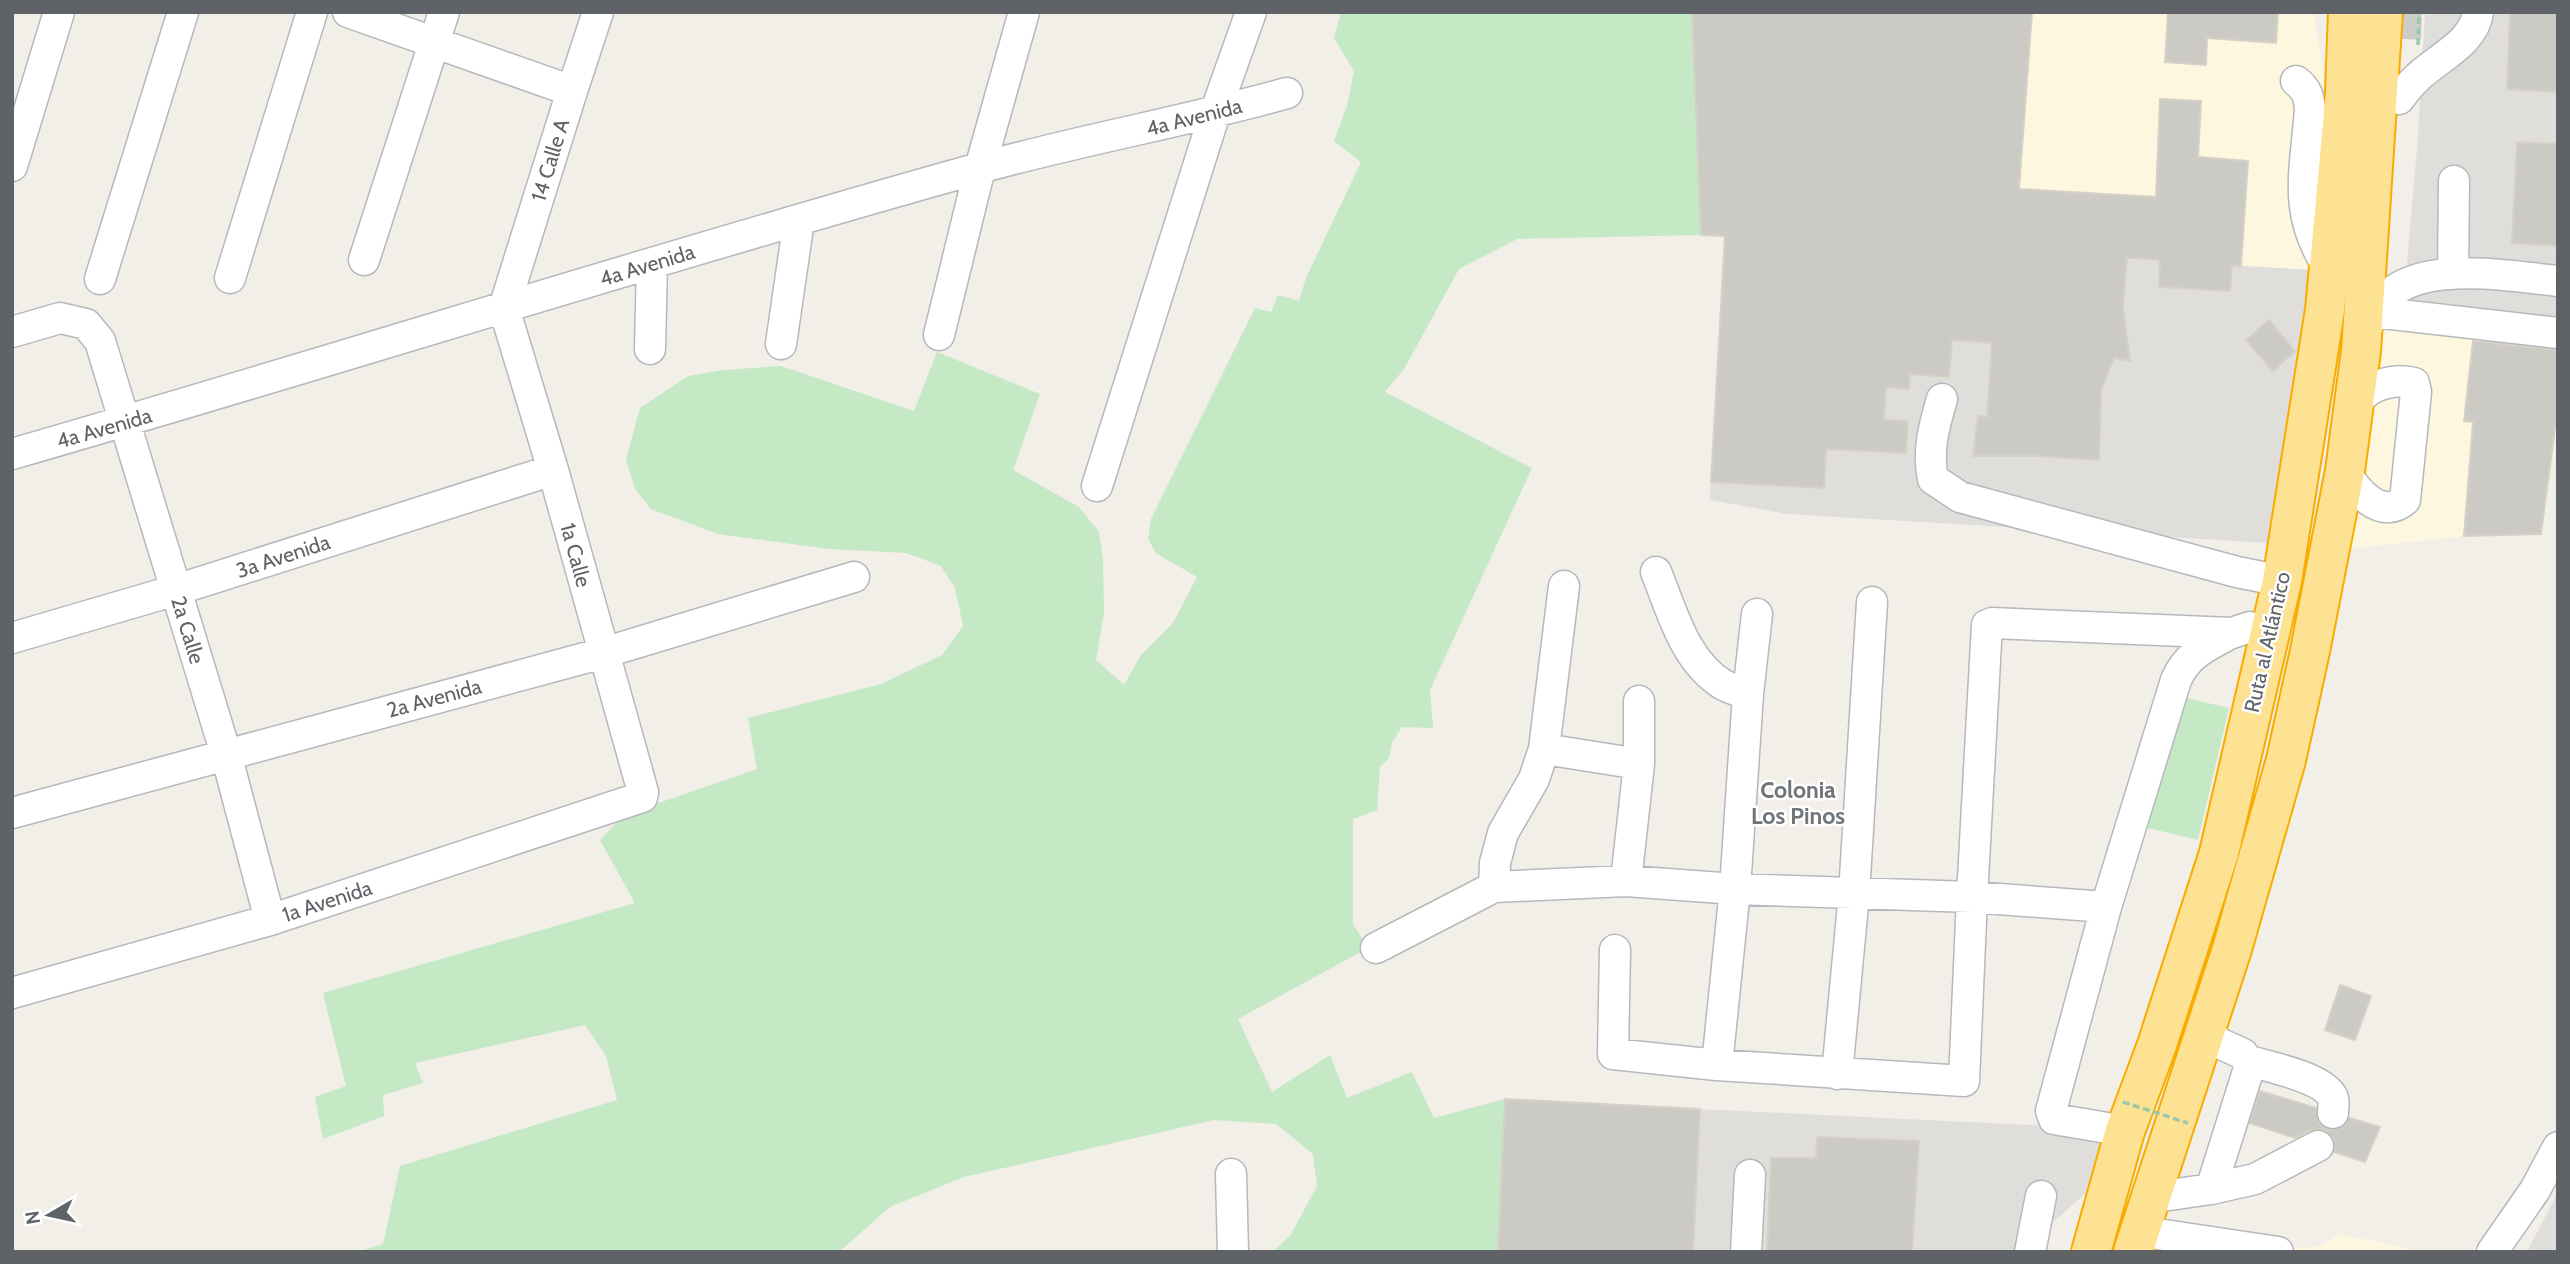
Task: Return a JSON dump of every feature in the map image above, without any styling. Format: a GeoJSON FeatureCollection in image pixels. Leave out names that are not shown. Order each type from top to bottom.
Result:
{"type":"FeatureCollection","features":[{"type":"Feature","properties":{"kind":"highway","name":"Ruta al Atlántico"},"geometry":{"type":"LineString","coordinates":[[2091,1252],[2124,1116],[2157,1045],[2219,853],[2282,580],[2330,270],[2345,92],[2348,12]]}},
{"type":"Feature","properties":{"kind":"highway","name":"Ruta al Atlántico"},"geometry":{"type":"LineString","coordinates":[[2133,1252],[2232,949],[2286,760],[2345,471],[2369,311],[2405,28]]}},
{"type":"Feature","properties":{"kind":"highway"},"geometry":{"type":"LineString","coordinates":[[2369,311],[2390,259],[2405,28]]}},
{"type":"Feature","properties":{"kind":"street"},"geometry":{"type":"LineString","coordinates":[[12,166],[59,12]]}},
{"type":"Feature","properties":{"kind":"street"},"geometry":{"type":"LineString","coordinates":[[100,279],[183,12]]}},
{"type":"Feature","properties":{"kind":"street"},"geometry":{"type":"LineString","coordinates":[[230,278],[312,12]]}},
{"type":"Feature","properties":{"kind":"street"},"geometry":{"type":"LineString","coordinates":[[348,12],[572,91]]}},
{"type":"Feature","properties":{"kind":"street"},"geometry":{"type":"LineString","coordinates":[[364,260],[444,12]]}},
{"type":"Feature","properties":{"kind":"street","name":"14 Calle A"},"geometry":{"type":"LineString","coordinates":[[505,308],[598,12]]}},
{"type":"Feature","properties":{"kind":"street"},"geometry":{"type":"LineString","coordinates":[[939,335],[980,168],[1024,12]]}},
{"type":"Feature","properties":{"kind":"street"},"geometry":{"type":"LineString","coordinates":[[1097,486],[1215,113],[1251,12]]}},
{"type":"Feature","properties":{"kind":"street"},"geometry":{"type":"LineString","coordinates":[[2399,99],[2417,78],[2457,47],[2476,26],[2478,12]]}},
{"type":"Feature","properties":{"kind":"street"},"geometry":{"type":"LineString","coordinates":[[2296,80],[2304,86],[2309,97],[2310,110],[2303,193],[2305,212],[2315,248],[2330,270]]}},
{"type":"Feature","properties":{"kind":"street","name":"4a Avenida"},"geometry":{"type":"LineString","coordinates":[[12,454],[980,168],[1215,113],[1287,93]]}},
{"type":"Feature","properties":{"kind":"street"},"geometry":{"type":"LineString","coordinates":[[2453,274],[2454,181]]}},
{"type":"Feature","properties":{"kind":"street"},"geometry":{"type":"LineString","coordinates":[[780,344],[799,220]]}},
{"type":"Feature","properties":{"kind":"street"},"geometry":{"type":"LineString","coordinates":[[650,349],[652,263]]}},
{"type":"Feature","properties":{"kind":"street"},"geometry":{"type":"LineString","coordinates":[[2369,311],[2399,285],[2420,278],[2453,274],[2558,281]]}},
{"type":"Feature","properties":{"kind":"street","name":"1a Calle"},"geometry":{"type":"LineString","coordinates":[[505,308],[643,792],[638,799]]}},
{"type":"Feature","properties":{"kind":"street"},"geometry":{"type":"LineString","coordinates":[[2369,311],[2558,333]]}},
{"type":"Feature","properties":{"kind":"street","name":"2a Calle"},"geometry":{"type":"LineString","coordinates":[[12,332],[60,318],[86,324],[100,341],[226,754],[270,920]]}},
{"type":"Feature","properties":{"kind":"street"},"geometry":{"type":"LineString","coordinates":[[2345,471],[2355,489],[2377,505],[2391,507],[2405,500],[2416,393],[2414,383],[2392,382],[2368,391],[2358,401],[2353,418]]}},
{"type":"Feature","properties":{"kind":"street"},"geometry":{"type":"LineString","coordinates":[[1942,399],[1932,436],[1930,465],[1933,479],[1960,497],[2237,572],[2282,580]]}},
{"type":"Feature","properties":{"kind":"street","name":"3a Avenida"},"geometry":{"type":"LineString","coordinates":[[12,638],[176,590],[553,470]]}},
{"type":"Feature","properties":{"kind":"street"},"geometry":{"type":"LineString","coordinates":[[1656,572],[1689,650],[1723,685],[1748,694]]}},
{"type":"Feature","properties":{"kind":"street","name":"2a Avenida"},"geometry":{"type":"LineString","coordinates":[[12,813],[603,653],[854,577]]}},
{"type":"Feature","properties":{"kind":"street"},"geometry":{"type":"LineString","coordinates":[[1494,887],[1495,863],[1503,833],[1534,779],[1544,749],[1563,586]]}},
{"type":"Feature","properties":{"kind":"street"},"geometry":{"type":"LineString","coordinates":[[1838,1074],[1854,894],[1872,602]]}},
{"type":"Feature","properties":{"kind":"street"},"geometry":{"type":"LineString","coordinates":[[1717,1065],[1735,889],[1748,694],[1757,614]]}},
{"type":"Feature","properties":{"kind":"street"},"geometry":{"type":"LineString","coordinates":[[1615,950],[1614,1054],[1717,1065],[1964,1081],[1987,625],[2241,630],[2193,655],[2182,666],[2105,906],[2051,1116],[2054,1119],[2124,1116]]}},
{"type":"Feature","properties":{"kind":"street"},"geometry":{"type":"LineString","coordinates":[[1626,881],[1639,764],[1639,701]]}},
{"type":"Feature","properties":{"kind":"street"},"geometry":{"type":"LineString","coordinates":[[1544,749],[1639,764]]}},
{"type":"Feature","properties":{"kind":"street","name":"1a Avenida"},"geometry":{"type":"LineString","coordinates":[[12,993],[270,920],[638,799]]}},
{"type":"Feature","properties":{"kind":"street"},"geometry":{"type":"LineString","coordinates":[[1376,948],[1494,887],[1626,881],[1735,889],[1972,897],[2105,906]]}},
{"type":"Feature","properties":{"kind":"street"},"geometry":{"type":"LineString","coordinates":[[2206,1029],[2219,1043],[2243,1054],[2249,1061],[2319,1083],[2332,1095],[2333,1113]]}},
{"type":"Feature","properties":{"kind":"street"},"geometry":{"type":"LineString","coordinates":[[2211,1189],[2249,1061]]}},
{"type":"Feature","properties":{"kind":"street"},"geometry":{"type":"LineString","coordinates":[[2278,1252],[2151,1233],[2146,1207],[2255,1179],[2318,1146]]}},
{"type":"Feature","properties":{"kind":"street"},"geometry":{"type":"LineString","coordinates":[[2492,1252],[2535,1190],[2558,1147]]}},
{"type":"Feature","properties":{"kind":"street"},"geometry":{"type":"LineString","coordinates":[[1231,1174],[1233,1252]]}},
{"type":"Feature","properties":{"kind":"street"},"geometry":{"type":"LineString","coordinates":[[1746,1252],[1750,1175]]}},
{"type":"Feature","properties":{"kind":"street"},"geometry":{"type":"LineString","coordinates":[[2030,1252],[2042,1196]]}},
{"type":"Feature","properties":{"kind":"path"},"geometry":{"type":"LineString","coordinates":[[2124,1116],[2188,1123]]}},
{"type":"Feature","properties":{"kind":"shaded area"},"geometry":{"type":"Polygon","coordinates":[[[1692,12],[2314,12],[2324,79],[2312,270],[1701,235],[1692,12]]]}},
{"type":"Feature","properties":{"kind":"shaded area"},"geometry":{"type":"Polygon","coordinates":[[[2425,12],[2558,12],[2558,339],[2402,322],[2418,136],[2425,12]]]}},
{"type":"Feature","properties":{"kind":"shaded area"},"geometry":{"type":"Polygon","coordinates":[[[1725,236],[2312,270],[2269,543],[1788,514],[1710,500],[1725,236]]]}},
{"type":"Feature","properties":{"kind":"shaded area"},"geometry":{"type":"Polygon","coordinates":[[[2394,324],[2558,339],[2558,428],[2555,429],[2541,534],[2464,536],[2351,549],[2378,346],[2394,324]]]}},
{"type":"Feature","properties":{"kind":"shaded area"},"geometry":{"type":"Polygon","coordinates":[[[1505,1099],[2111,1129],[2093,1187],[2051,1224],[2043,1252],[1498,1252],[1505,1099]]]}},
{"type":"Feature","properties":{"kind":"shaded area"},"geometry":{"type":"Polygon","coordinates":[[[2558,1192],[2558,1252],[2527,1252],[2558,1192]]]}},
{"type":"Feature","properties":{"kind":"shaded area"},"geometry":{"type":"Polygon","coordinates":[[[2164,1223],[2302,1248],[2319,1246],[2341,1234],[2424,1252],[2156,1252],[2164,1223]]]}},
{"type":"Feature","properties":{"kind":"green space"},"geometry":{"type":"Polygon","coordinates":[[[1341,12],[1692,12],[1701,235],[1517,239],[1459,269],[1404,369],[1385,392],[1532,468],[1430,690],[1433,728],[1402,727],[1392,742],[1389,758],[1380,767],[1377,810],[1353,819],[1353,924],[1368,948],[1238,1019],[1272,1092],[1330,1055],[1347,1098],[1412,1072],[1434,1118],[1505,1099],[1498,1252],[1272,1252],[1290,1236],[1317,1186],[1313,1154],[1276,1124],[1214,1120],[964,1177],[890,1207],[839,1252],[357,1252],[383,1244],[400,1166],[617,1100],[606,1056],[585,1025],[415,1063],[423,1083],[383,1095],[384,1116],[323,1139],[315,1097],[346,1086],[323,993],[635,903],[600,840],[624,815],[757,769],[748,718],[881,684],[942,655],[963,626],[955,588],[941,566],[906,553],[829,549],[718,534],[651,509],[635,489],[626,459],[640,408],[688,376],[723,370],[781,366],[914,411],[937,352],[1040,394],[1013,470],[1079,507],[1099,532],[1103,559],[1104,613],[1096,660],[1124,685],[1141,655],[1173,623],[1197,577],[1156,553],[1148,539],[1151,519],[1255,308],[1271,312],[1278,295],[1299,301],[1306,278],[1361,162],[1334,141],[1347,106],[1354,71],[1334,38],[1341,12]]]}},
{"type":"Feature","properties":{"kind":"green space"},"geometry":{"type":"Polygon","coordinates":[[[2178,696],[2229,708],[2198,840],[2148,828],[2178,696]]]}},
{"type":"Feature","properties":{"kind":"building"},"geometry":{"type":"Polygon","coordinates":[[[1692,12],[2032,12],[2019,189],[2156,197],[2160,99],[2201,101],[2198,157],[2248,161],[2241,266],[2232,265],[2230,291],[2159,287],[2160,260],[2127,258],[2123,306],[2130,361],[2114,358],[2101,391],[2099,460],[1973,456],[1978,415],[1987,417],[1992,343],[1952,340],[1949,377],[1910,374],[1909,389],[1886,387],[1884,420],[1908,421],[1906,453],[1826,449],[1824,488],[1711,482],[1725,236],[1701,235],[1692,12]]]}},
{"type":"Feature","properties":{"kind":"building"},"geometry":{"type":"Polygon","coordinates":[[[2168,12],[2278,12],[2276,43],[2207,38],[2206,65],[2165,62],[2168,12]]]}},
{"type":"Feature","properties":{"kind":"building"},"geometry":{"type":"Polygon","coordinates":[[[2510,12],[2558,12],[2558,92],[2507,89],[2510,12]]]}},
{"type":"Feature","properties":{"kind":"building"},"geometry":{"type":"Polygon","coordinates":[[[2517,142],[2558,144],[2558,246],[2512,243],[2517,142]]]}},
{"type":"Feature","properties":{"kind":"building"},"geometry":{"type":"Polygon","coordinates":[[[2269,320],[2295,351],[2273,371],[2246,340],[2269,320]]]}},
{"type":"Feature","properties":{"kind":"building"},"geometry":{"type":"Polygon","coordinates":[[[2473,341],[2558,350],[2558,428],[2555,428],[2541,534],[2464,536],[2473,422],[2464,421],[2473,341]]]}},
{"type":"Feature","properties":{"kind":"building"},"geometry":{"type":"Polygon","coordinates":[[[2340,985],[2371,996],[2355,1040],[2325,1030],[2340,985]]]}},
{"type":"Feature","properties":{"kind":"building"},"geometry":{"type":"Polygon","coordinates":[[[2260,1091],[2316,1108],[2318,1122],[2324,1128],[2342,1128],[2349,1118],[2380,1127],[2365,1162],[2334,1152],[2334,1139],[2327,1131],[2311,1130],[2295,1138],[2250,1123],[2260,1091]]]}},
{"type":"Feature","properties":{"kind":"building"},"geometry":{"type":"Polygon","coordinates":[[[1505,1099],[1700,1109],[1693,1252],[1498,1252],[1505,1099]]]}},
{"type":"Feature","properties":{"kind":"building"},"geometry":{"type":"Polygon","coordinates":[[[1817,1137],[1919,1141],[1912,1252],[1767,1252],[1771,1158],[1816,1158],[1817,1137]]]}},
{"type":"Feature","properties":{"kind":"tunnel"},"geometry":{"type":"LineString","coordinates":[[2402,39],[2403,12]]}},
{"type":"Feature","properties":{"kind":"district","name":"Colonia Los Pinos"},"geometry":{"type":"Point","coordinates":[1798,803]}}]}
